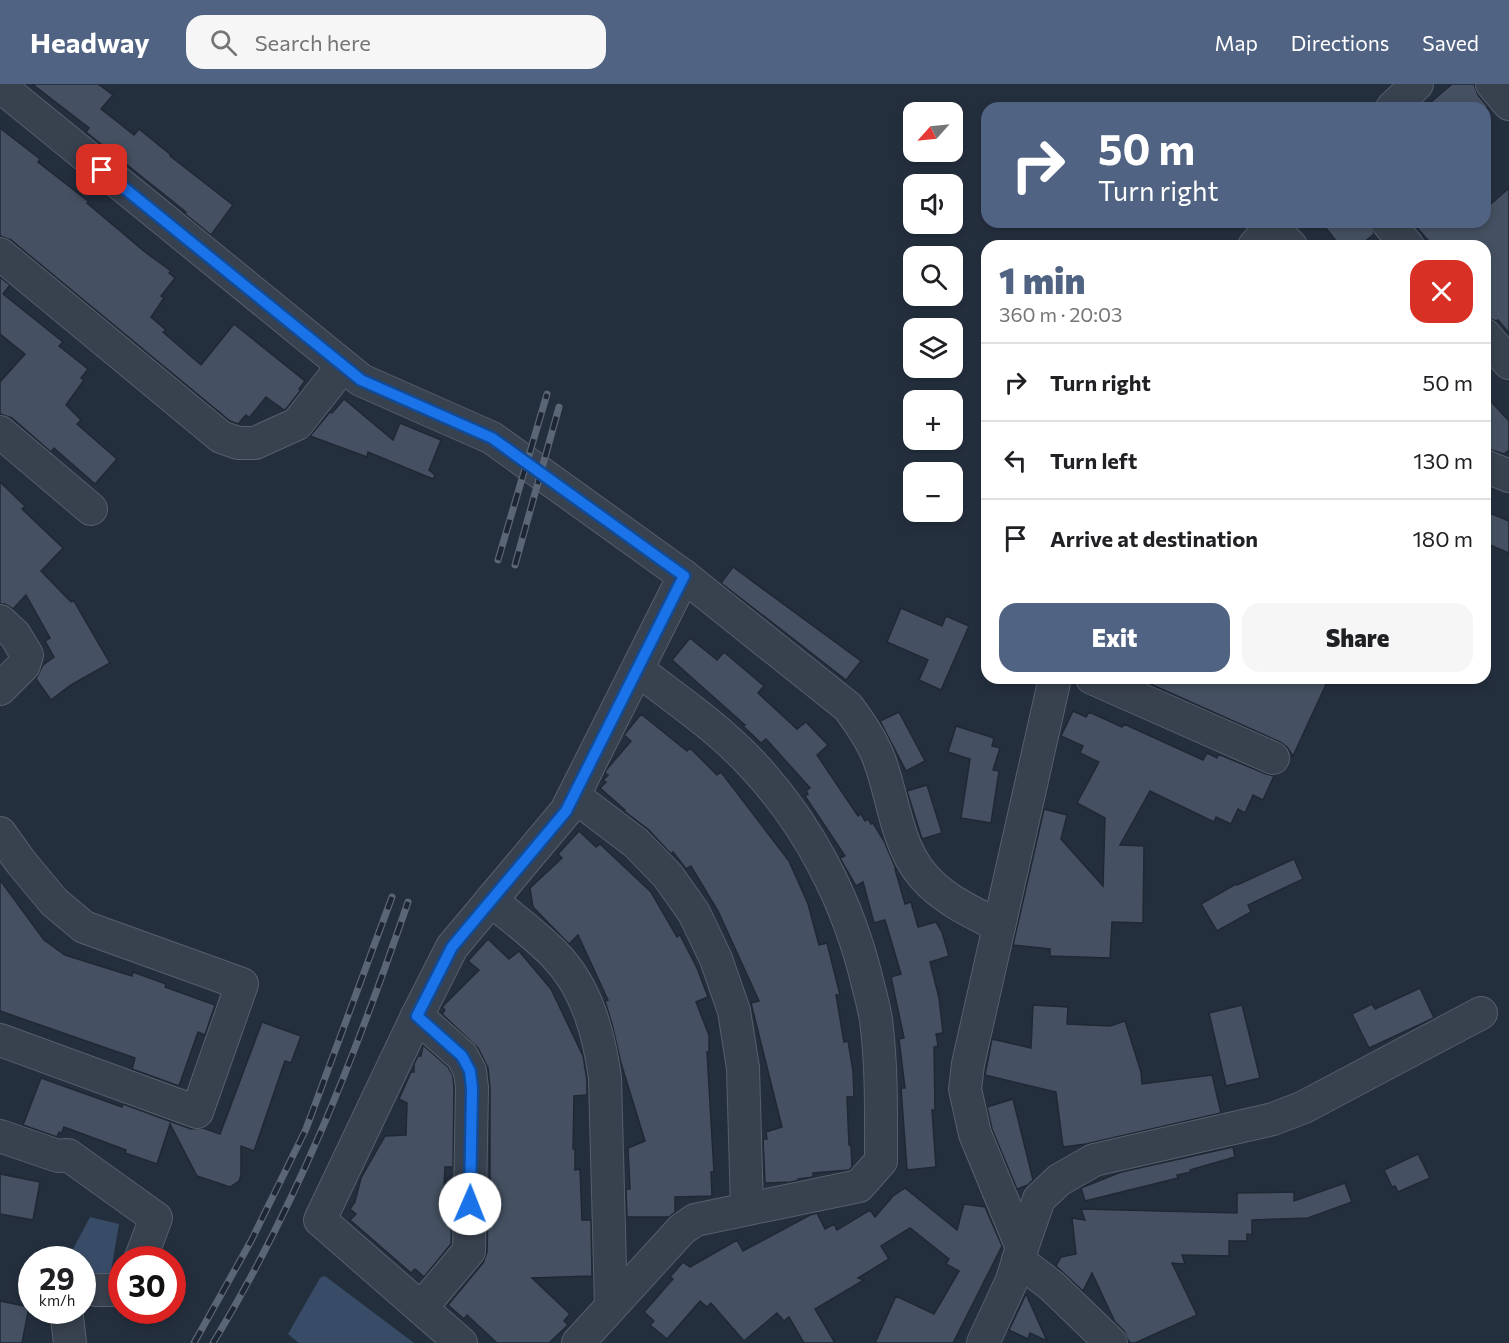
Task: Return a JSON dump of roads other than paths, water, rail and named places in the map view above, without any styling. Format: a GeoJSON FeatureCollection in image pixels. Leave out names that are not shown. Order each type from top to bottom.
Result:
{"type":"FeatureCollection","features":[{"type":"Feature","properties":{"kind":"street"},"geometry":{"type":"LineString","coordinates":[[1398,102],[1417,84]]}},
{"type":"Feature","properties":{"kind":"street"},"geometry":{"type":"LineString","coordinates":[[1492,84],[1509,104]]}},
{"type":"Feature","properties":{"kind":"street"},"geometry":{"type":"LineString","coordinates":[[3,95],[342,367],[361,380],[492,438],[684,576],[848,707],[879,756],[903,840],[915,864],[930,884],[945,896],[999,926]]}},
{"type":"Feature","properties":{"kind":"street"},"geometry":{"type":"LineString","coordinates":[[1392,228],[1403,240]]}},
{"type":"Feature","properties":{"kind":"street"},"geometry":{"type":"LineString","coordinates":[[0,254],[221,437],[238,443],[255,443],[297,424],[342,367]]}},
{"type":"Feature","properties":{"kind":"street"},"geometry":{"type":"LineString","coordinates":[[1491,342],[1509,363]]}},
{"type":"Feature","properties":{"kind":"street"},"geometry":{"type":"LineString","coordinates":[[0,432],[91,508]]}},
{"type":"Feature","properties":{"kind":"street"},"geometry":{"type":"LineString","coordinates":[[1491,468],[1509,476]]}},
{"type":"Feature","properties":{"kind":"street"},"geometry":{"type":"LineString","coordinates":[[461,1343],[320,1220],[452,947],[566,811],[684,576]]}},
{"type":"Feature","properties":{"kind":"street"},"geometry":{"type":"LineString","coordinates":[[0,621],[15,635],[27,655],[24,665],[0,689]]}},
{"type":"Feature","properties":{"kind":"street"},"geometry":{"type":"LineString","coordinates":[[578,1343],[682,1229],[695,1220],[859,1186],[881,1161],[881,1090],[876,1019],[859,948],[827,870],[780,797],[751,763],[720,734],[638,670]]}},
{"type":"Feature","properties":{"kind":"street"},"geometry":{"type":"LineString","coordinates":[[1054,684],[968,1064],[965,1089],[975,1134],[1020,1254],[1111,1343]]}},
{"type":"Feature","properties":{"kind":"street"},"geometry":{"type":"LineString","coordinates":[[1106,684],[1273,758]]}},
{"type":"Feature","properties":{"kind":"street"},"geometry":{"type":"LineString","coordinates":[[574,796],[636,843],[668,876],[694,913],[716,959],[734,1011],[743,1068],[747,1208]]}},
{"type":"Feature","properties":{"kind":"street"},"geometry":{"type":"LineString","coordinates":[[0,833],[54,902],[84,927],[242,984],[197,1112],[0,1040]]}},
{"type":"Feature","properties":{"kind":"street"},"geometry":{"type":"LineString","coordinates":[[491,900],[555,954],[574,979],[594,1022],[605,1078],[611,1306]]}},
{"type":"Feature","properties":{"kind":"street"},"geometry":{"type":"LineString","coordinates":[[983,1343],[1008,1290],[1039,1199],[1059,1180],[1094,1160],[1273,1119],[1304,1107],[1480,1013]]}},
{"type":"Feature","properties":{"kind":"street"},"geometry":{"type":"LineString","coordinates":[[417,1016],[462,1056],[470,1071],[472,1088],[469,1251],[421,1308]]}},
{"type":"Feature","properties":{"kind":"street"},"geometry":{"type":"LineString","coordinates":[[0,1136],[58,1156],[68,1155],[156,1218],[145,1246]]}},
{"type":"Feature","properties":{"kind":"water"},"geometry":{"type":"Polygon","coordinates":[[[90,1217],[119,1224],[115,1246],[108,1246],[108,1278],[96,1284],[96,1246],[75,1246],[90,1217]]]}},
{"type":"Feature","properties":{"kind":"water"},"geometry":{"type":"Polygon","coordinates":[[[325,1276],[414,1343],[299,1343],[288,1334],[320,1278],[325,1276]]]}},
{"type":"Feature","properties":{"kind":"railway"},"geometry":{"type":"LineString","coordinates":[[498,560],[547,394]]}},
{"type":"Feature","properties":{"kind":"railway"},"geometry":{"type":"LineString","coordinates":[[515,565],[559,407]]}},
{"type":"Feature","properties":{"kind":"railway"},"geometry":{"type":"LineString","coordinates":[[194,1343],[251,1241],[306,1129],[392,897]]}},
{"type":"Feature","properties":{"kind":"railway"},"geometry":{"type":"LineString","coordinates":[[213,1343],[272,1237],[298,1183],[346,1072],[408,902]]}}]}
